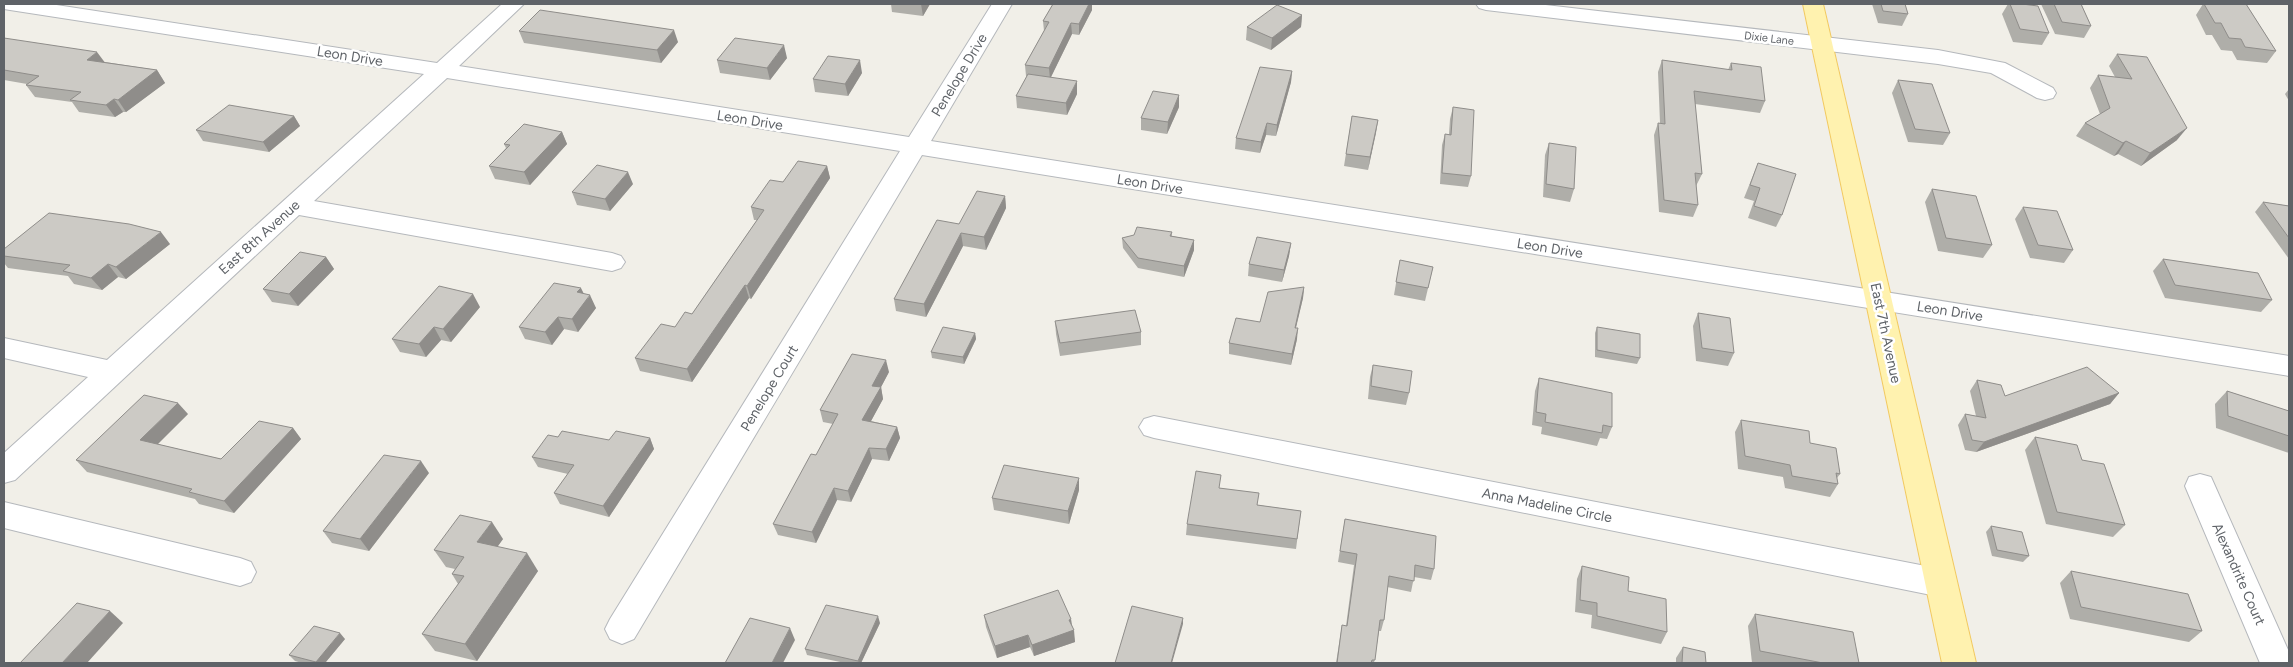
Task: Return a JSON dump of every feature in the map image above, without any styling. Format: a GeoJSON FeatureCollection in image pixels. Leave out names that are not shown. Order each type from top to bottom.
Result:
{"type":"FeatureCollection","features":[{"type":"Feature","properties":{"kind":"main road","name":"East 7th Avenue"},"geometry":{"type":"LineString","coordinates":[[1813,4],[1959,663]]}},
{"type":"Feature","properties":{"kind":"street","name":"Leon Drive"},"geometry":{"type":"LineString","coordinates":[[10,4],[105,10],[441,71],[2289,366]]}},
{"type":"Feature","properties":{"kind":"street","name":"East 8th Avenue"},"geometry":{"type":"LineString","coordinates":[[4,471],[514,4]]}},
{"type":"Feature","properties":{"kind":"street","name":"Penelope Drive"},"geometry":{"type":"LineString","coordinates":[[916,146],[1002,4]]}},
{"type":"Feature","properties":{"kind":"street","name":"Dixie Lane"},"geometry":{"type":"LineString","coordinates":[[1486,4],[1822,45],[1938,57],[1997,68],[2045,93]]}},
{"type":"Feature","properties":{"kind":"street","name":"Penelope Court"},"geometry":{"type":"LineString","coordinates":[[622,629],[916,146]]}},
{"type":"Feature","properties":{"kind":"street"},"geometry":{"type":"LineString","coordinates":[[294,206],[612,262]]}},
{"type":"Feature","properties":{"kind":"street"},"geometry":{"type":"LineString","coordinates":[[4,348],[112,372]]}},
{"type":"Feature","properties":{"kind":"street","name":"Anna Madeline Circle"},"geometry":{"type":"LineString","coordinates":[[1154,427],[1941,583]]}},
{"type":"Feature","properties":{"kind":"street","name":"Alexandrite Court"},"geometry":{"type":"LineString","coordinates":[[2200,486],[2277,663]]}},
{"type":"Feature","properties":{"kind":"street"},"geometry":{"type":"LineString","coordinates":[[4,515],[240,572]]}},
{"type":"Feature","properties":{"kind":"building"},"geometry":{"type":"Polygon","coordinates":[[[1053,4],[1089,4],[1079,24],[1071,23],[1049,68],[1025,65],[1049,22],[1043,21],[1053,4]]]}},
{"type":"Feature","properties":{"kind":"building"},"geometry":{"type":"Polygon","coordinates":[[[1881,4],[1905,4],[1908,14],[1883,11],[1881,4]]]}},
{"type":"Feature","properties":{"kind":"building"},"geometry":{"type":"Polygon","coordinates":[[[2010,4],[2038,6],[2049,33],[2020,29],[2010,4]]]}},
{"type":"Feature","properties":{"kind":"building"},"geometry":{"type":"Polygon","coordinates":[[[2054,4],[2081,4],[2091,26],[2062,22],[2054,4]]]}},
{"type":"Feature","properties":{"kind":"building"},"geometry":{"type":"Polygon","coordinates":[[[2204,4],[2246,4],[2276,51],[2245,47],[2241,39],[2229,38],[2221,23],[2215,23],[2204,4]]]}},
{"type":"Feature","properties":{"kind":"building"},"geometry":{"type":"Polygon","coordinates":[[[1277,5],[1302,15],[1272,38],[1247,27],[1277,5]]]}},
{"type":"Feature","properties":{"kind":"building"},"geometry":{"type":"Polygon","coordinates":[[[540,10],[674,30],[657,50],[519,31],[540,10]]]}},
{"type":"Feature","properties":{"kind":"building"},"geometry":{"type":"Polygon","coordinates":[[[4,38],[97,52],[87,60],[157,70],[118,100],[114,99],[106,105],[70,100],[81,92],[26,85],[39,76],[4,70],[4,38]]]}},
{"type":"Feature","properties":{"kind":"building"},"geometry":{"type":"Polygon","coordinates":[[[735,38],[784,45],[767,68],[717,60],[735,38]]]}},
{"type":"Feature","properties":{"kind":"building"},"geometry":{"type":"Polygon","coordinates":[[[2117,54],[2147,57],[2187,128],[2150,153],[2126,141],[2123,143],[2085,123],[2110,108],[2098,75],[2132,79],[2117,54]]]}},
{"type":"Feature","properties":{"kind":"building"},"geometry":{"type":"Polygon","coordinates":[[[828,56],[860,60],[845,84],[813,79],[828,56]]]}},
{"type":"Feature","properties":{"kind":"building"},"geometry":{"type":"Polygon","coordinates":[[[1662,60],[1732,70],[1731,63],[1761,67],[1765,101],[1694,91],[1702,174],[1695,173],[1698,205],[1664,200],[1658,123],[1665,124],[1662,60]]]}},
{"type":"Feature","properties":{"kind":"building"},"geometry":{"type":"Polygon","coordinates":[[[1260,67],[1292,71],[1277,125],[1267,123],[1261,142],[1236,138],[1260,67]]]}},
{"type":"Feature","properties":{"kind":"building"},"geometry":{"type":"Polygon","coordinates":[[[1028,74],[1077,81],[1066,103],[1016,96],[1028,74]]]}},
{"type":"Feature","properties":{"kind":"building"},"geometry":{"type":"Polygon","coordinates":[[[1898,80],[1932,84],[1950,133],[1915,129],[1898,80]]]}},
{"type":"Feature","properties":{"kind":"building"},"geometry":{"type":"Polygon","coordinates":[[[1153,91],[1179,95],[1168,122],[1141,118],[1153,91]]]}},
{"type":"Feature","properties":{"kind":"building"},"geometry":{"type":"Polygon","coordinates":[[[229,105],[294,116],[263,142],[196,130],[229,105]]]}},
{"type":"Feature","properties":{"kind":"building"},"geometry":{"type":"Polygon","coordinates":[[[1453,107],[1474,110],[1471,176],[1442,173],[1445,134],[1451,135],[1453,107]]]}},
{"type":"Feature","properties":{"kind":"building"},"geometry":{"type":"Polygon","coordinates":[[[1352,116],[1378,120],[1370,157],[1346,154],[1352,116]]]}},
{"type":"Feature","properties":{"kind":"building"},"geometry":{"type":"Polygon","coordinates":[[[524,124],[562,132],[524,172],[489,166],[510,145],[504,144],[524,124]]]}},
{"type":"Feature","properties":{"kind":"building"},"geometry":{"type":"Polygon","coordinates":[[[1549,143],[1576,147],[1574,189],[1546,184],[1549,143]]]}},
{"type":"Feature","properties":{"kind":"building"},"geometry":{"type":"Polygon","coordinates":[[[798,161],[827,166],[747,286],[745,285],[687,369],[635,358],[661,324],[675,327],[685,312],[692,314],[764,210],[751,207],[770,180],[783,182],[798,161]]]}},
{"type":"Feature","properties":{"kind":"building"},"geometry":{"type":"Polygon","coordinates":[[[1758,163],[1796,174],[1782,215],[1754,206],[1760,188],[1750,185],[1758,163]]]}},
{"type":"Feature","properties":{"kind":"building"},"geometry":{"type":"Polygon","coordinates":[[[597,165],[628,172],[605,199],[572,192],[597,165]]]}},
{"type":"Feature","properties":{"kind":"building"},"geometry":{"type":"Polygon","coordinates":[[[1932,189],[1976,196],[1992,245],[1946,238],[1932,189]]]}},
{"type":"Feature","properties":{"kind":"building"},"geometry":{"type":"Polygon","coordinates":[[[977,191],[1005,196],[984,237],[961,233],[924,304],[894,299],[937,220],[959,224],[977,191]]]}},
{"type":"Feature","properties":{"kind":"building"},"geometry":{"type":"Polygon","coordinates":[[[2263,202],[2289,206],[2289,238],[2263,202]]]}},
{"type":"Feature","properties":{"kind":"building"},"geometry":{"type":"Polygon","coordinates":[[[2023,207],[2057,211],[2073,250],[2038,245],[2023,207]]]}},
{"type":"Feature","properties":{"kind":"building"},"geometry":{"type":"Polygon","coordinates":[[[49,213],[129,224],[161,232],[116,267],[108,264],[91,278],[63,271],[70,265],[4,256],[4,249],[49,213]]]}},
{"type":"Feature","properties":{"kind":"building"},"geometry":{"type":"Polygon","coordinates":[[[1137,227],[1172,232],[1170,236],[1194,240],[1184,266],[1138,258],[1122,238],[1134,235],[1137,227]]]}},
{"type":"Feature","properties":{"kind":"building"},"geometry":{"type":"Polygon","coordinates":[[[1257,237],[1291,243],[1284,270],[1249,264],[1257,237]]]}},
{"type":"Feature","properties":{"kind":"building"},"geometry":{"type":"Polygon","coordinates":[[[300,252],[326,257],[289,294],[263,289],[300,252]]]}},
{"type":"Feature","properties":{"kind":"building"},"geometry":{"type":"Polygon","coordinates":[[[2163,259],[2258,273],[2272,300],[2175,285],[2163,259]]]}},
{"type":"Feature","properties":{"kind":"building"},"geometry":{"type":"Polygon","coordinates":[[[1400,260],[1433,267],[1428,288],[1396,282],[1400,260]]]}},
{"type":"Feature","properties":{"kind":"building"},"geometry":{"type":"Polygon","coordinates":[[[554,283],[581,288],[577,292],[590,295],[572,319],[558,317],[545,332],[519,327],[554,283]]]}},
{"type":"Feature","properties":{"kind":"building"},"geometry":{"type":"Polygon","coordinates":[[[439,286],[473,294],[443,329],[434,327],[419,344],[392,339],[439,286]]]}},
{"type":"Feature","properties":{"kind":"building"},"geometry":{"type":"Polygon","coordinates":[[[1304,287],[1295,328],[1298,328],[1292,354],[1229,343],[1236,318],[1260,322],[1268,292],[1304,287]]]}},
{"type":"Feature","properties":{"kind":"building"},"geometry":{"type":"Polygon","coordinates":[[[1135,310],[1141,332],[1060,343],[1055,321],[1135,310]]]}},
{"type":"Feature","properties":{"kind":"building"},"geometry":{"type":"Polygon","coordinates":[[[1698,313],[1730,318],[1734,353],[1702,348],[1698,313]]]}},
{"type":"Feature","properties":{"kind":"building"},"geometry":{"type":"Polygon","coordinates":[[[943,327],[975,333],[963,357],[931,352],[943,327]]]}},
{"type":"Feature","properties":{"kind":"building"},"geometry":{"type":"Polygon","coordinates":[[[1597,327],[1640,334],[1640,358],[1597,350],[1597,327]]]}},
{"type":"Feature","properties":{"kind":"building"},"geometry":{"type":"Polygon","coordinates":[[[852,354],[886,360],[872,386],[881,387],[862,420],[897,427],[886,449],[869,448],[848,491],[834,488],[812,532],[773,524],[811,454],[816,455],[838,414],[820,410],[852,354]]]}},
{"type":"Feature","properties":{"kind":"building"},"geometry":{"type":"Polygon","coordinates":[[[1373,365],[1412,371],[1409,393],[1371,386],[1373,365]]]}},
{"type":"Feature","properties":{"kind":"building"},"geometry":{"type":"Polygon","coordinates":[[[2087,367],[2119,393],[1984,442],[1972,440],[1965,414],[1986,418],[1977,380],[2001,385],[2005,396],[2087,367]]]}},
{"type":"Feature","properties":{"kind":"building"},"geometry":{"type":"Polygon","coordinates":[[[1539,378],[1612,393],[1612,427],[1603,425],[1602,433],[1545,422],[1546,414],[1536,412],[1539,378]]]}},
{"type":"Feature","properties":{"kind":"building"},"geometry":{"type":"Polygon","coordinates":[[[2227,391],[2289,411],[2289,436],[2228,416],[2227,391]]]}},
{"type":"Feature","properties":{"kind":"building"},"geometry":{"type":"Polygon","coordinates":[[[144,395],[178,403],[140,440],[221,459],[259,421],[293,428],[224,501],[189,492],[192,489],[76,460],[144,395]]]}},
{"type":"Feature","properties":{"kind":"building"},"geometry":{"type":"Polygon","coordinates":[[[1741,420],[1809,431],[1810,443],[1836,448],[1840,474],[1836,473],[1838,484],[1792,476],[1790,465],[1745,456],[1741,420]]]}},
{"type":"Feature","properties":{"kind":"building"},"geometry":{"type":"Polygon","coordinates":[[[562,431],[609,440],[616,431],[650,438],[603,506],[554,493],[574,465],[532,457],[548,435],[558,437],[562,431]]]}},
{"type":"Feature","properties":{"kind":"building"},"geometry":{"type":"Polygon","coordinates":[[[2035,437],[2077,445],[2082,460],[2104,464],[2125,525],[2057,512],[2035,437]]]}},
{"type":"Feature","properties":{"kind":"building"},"geometry":{"type":"Polygon","coordinates":[[[384,455],[421,461],[360,539],[323,531],[384,455]]]}},
{"type":"Feature","properties":{"kind":"building"},"geometry":{"type":"Polygon","coordinates":[[[1004,465],[1079,478],[1068,511],[992,498],[1004,465]]]}},
{"type":"Feature","properties":{"kind":"building"},"geometry":{"type":"Polygon","coordinates":[[[1196,471],[1221,475],[1219,488],[1259,493],[1257,505],[1301,511],[1297,539],[1187,524],[1196,471]]]}},
{"type":"Feature","properties":{"kind":"building"},"geometry":{"type":"Polygon","coordinates":[[[460,515],[492,522],[477,542],[527,553],[465,644],[422,634],[464,576],[452,574],[464,557],[434,550],[460,515]]]}},
{"type":"Feature","properties":{"kind":"building"},"geometry":{"type":"Polygon","coordinates":[[[1345,519],[1436,536],[1434,569],[1415,565],[1414,581],[1389,576],[1384,620],[1380,620],[1375,660],[1372,660],[1371,663],[1337,663],[1342,625],[1347,626],[1357,554],[1340,551],[1345,519]]]}},
{"type":"Feature","properties":{"kind":"building"},"geometry":{"type":"Polygon","coordinates":[[[1991,526],[2022,532],[2029,556],[1997,550],[1991,526]]]}},
{"type":"Feature","properties":{"kind":"building"},"geometry":{"type":"Polygon","coordinates":[[[1582,566],[1629,577],[1628,591],[1666,599],[1667,632],[1597,616],[1597,603],[1580,600],[1582,566]]]}},
{"type":"Feature","properties":{"kind":"building"},"geometry":{"type":"Polygon","coordinates":[[[2071,571],[2188,594],[2202,631],[2081,607],[2071,571]]]}},
{"type":"Feature","properties":{"kind":"building"},"geometry":{"type":"Polygon","coordinates":[[[1058,590],[1074,630],[1032,645],[1028,635],[995,646],[984,615],[1058,590]]]}},
{"type":"Feature","properties":{"kind":"building"},"geometry":{"type":"Polygon","coordinates":[[[77,603],[110,611],[62,663],[20,663],[77,603]]]}},
{"type":"Feature","properties":{"kind":"building"},"geometry":{"type":"Polygon","coordinates":[[[826,605],[878,616],[858,661],[805,649],[826,605]]]}},
{"type":"Feature","properties":{"kind":"building"},"geometry":{"type":"Polygon","coordinates":[[[1132,606],[1183,618],[1171,663],[1115,663],[1132,606]]]}},
{"type":"Feature","properties":{"kind":"building"},"geometry":{"type":"Polygon","coordinates":[[[1755,614],[1853,632],[1859,663],[1823,663],[1760,651],[1755,614]]]}},
{"type":"Feature","properties":{"kind":"building"},"geometry":{"type":"Polygon","coordinates":[[[750,618],[790,628],[772,663],[725,663],[750,618]]]}},
{"type":"Feature","properties":{"kind":"building"},"geometry":{"type":"Polygon","coordinates":[[[314,626],[340,633],[316,662],[289,655],[314,626]]]}},
{"type":"Feature","properties":{"kind":"building"},"geometry":{"type":"Polygon","coordinates":[[[1683,647],[1705,652],[1706,663],[1682,663],[1683,647]]]}}]}
